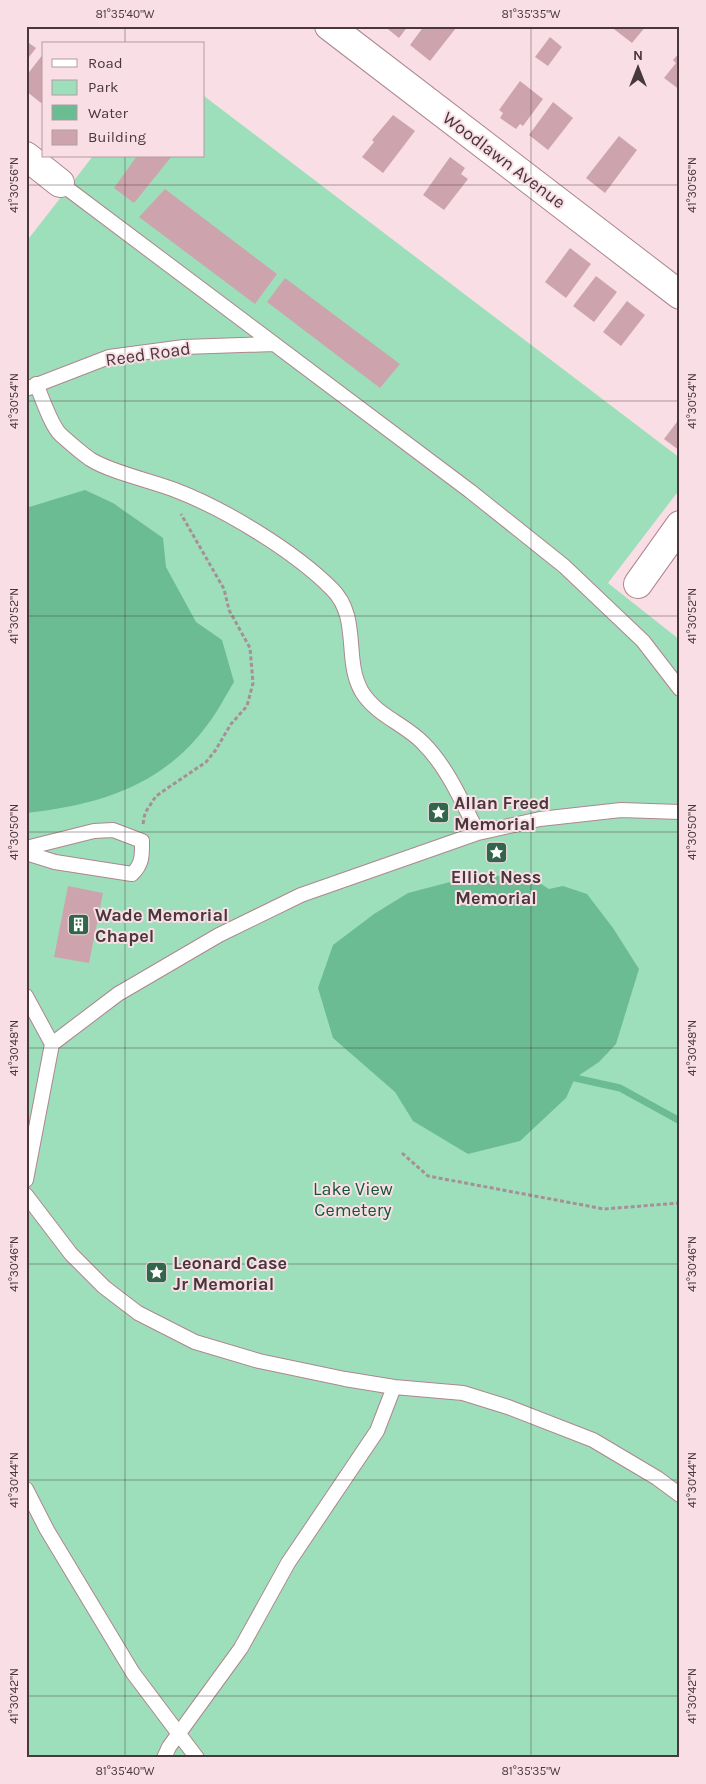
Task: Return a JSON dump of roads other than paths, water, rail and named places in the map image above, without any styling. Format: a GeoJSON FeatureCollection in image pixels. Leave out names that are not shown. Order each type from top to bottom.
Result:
{"type":"FeatureCollection","features":[{"type":"Feature","properties":{"kind":"street","name":"Woodlawn Avenue"},"geometry":{"type":"LineString","coordinates":[[329,26],[680,294]]}},
{"type":"Feature","properties":{"kind":"street"},"geometry":{"type":"LineString","coordinates":[[26,156],[60,183]]}},
{"type":"Feature","properties":{"kind":"street"},"geometry":{"type":"LineString","coordinates":[[638,584],[680,525]]}},
{"type":"Feature","properties":{"kind":"lane"},"geometry":{"type":"LineString","coordinates":[[60,183],[462,485],[564,566],[643,642],[680,689]]}},
{"type":"Feature","properties":{"kind":"lane","name":"Reed Road"},"geometry":{"type":"LineString","coordinates":[[31,386],[109,357],[184,347],[274,344]]}},
{"type":"Feature","properties":{"kind":"lane"},"geometry":{"type":"LineString","coordinates":[[31,386],[59,433],[91,460],[166,487],[213,507],[253,530],[302,564],[332,589],[346,607],[355,673],[361,690],[376,708],[423,742],[446,772],[478,833]]}},
{"type":"Feature","properties":{"kind":"lane"},"geometry":{"type":"LineString","coordinates":[[52,1044],[118,994],[228,930],[301,894],[478,833],[540,819],[621,810],[680,812]]}},
{"type":"Feature","properties":{"kind":"lane"},"geometry":{"type":"LineString","coordinates":[[26,848],[94,831],[113,830],[142,841],[142,860],[132,874],[55,862],[26,853]]}},
{"type":"Feature","properties":{"kind":"lane"},"geometry":{"type":"LineString","coordinates":[[26,996],[52,1044],[26,1180]]}},
{"type":"Feature","properties":{"kind":"lane"},"geometry":{"type":"LineString","coordinates":[[26,1195],[72,1254],[104,1287],[138,1313],[195,1342],[241,1355],[346,1379],[394,1387],[463,1393],[508,1407],[593,1440],[658,1478],[680,1495]]}},
{"type":"Feature","properties":{"kind":"lane"},"geometry":{"type":"LineString","coordinates":[[164,1758],[169,1747],[241,1648],[288,1564],[377,1431],[394,1387]]}},
{"type":"Feature","properties":{"kind":"lane"},"geometry":{"type":"LineString","coordinates":[[26,1489],[52,1538],[133,1674],[197,1758]]}},
{"type":"Feature","properties":{"kind":"water"},"geometry":{"type":"Polygon","coordinates":[[[85,490],[113,503],[163,538],[166,567],[196,622],[222,640],[234,682],[212,719],[190,745],[171,763],[150,777],[128,789],[104,798],[26,813],[26,508],[85,490]]]}},
{"type":"Feature","properties":{"kind":"water"},"geometry":{"type":"Polygon","coordinates":[[[477,875],[530,877],[549,889],[563,886],[587,894],[613,928],[639,969],[616,1044],[599,1062],[575,1078],[566,1098],[520,1141],[468,1154],[413,1121],[395,1092],[333,1038],[318,988],[333,945],[374,914],[408,893],[477,875]]]}},
{"type":"Feature","properties":{"kind":"waterway"},"geometry":{"type":"LineString","coordinates":[[575,1078],[620,1088],[680,1121]]}},
{"type":"Feature","properties":{"kind":"place","name":"Allan Freed Memorial"},"geometry":{"type":"Point","coordinates":[438,813]}},
{"type":"Feature","properties":{"kind":"place","name":"Elliot Ness Memorial"},"geometry":{"type":"Point","coordinates":[496,852]}},
{"type":"Feature","properties":{"kind":"place","name":"Wade Memorial Chapel"},"geometry":{"type":"Point","coordinates":[79,925]}},
{"type":"Feature","properties":{"kind":"place","name":"Leonard Case Jr Memorial"},"geometry":{"type":"Point","coordinates":[157,1273]}},
{"type":"Feature","properties":{"kind":"park label","name":"Lake View Cemetery"},"geometry":{"type":"Point","coordinates":[353,1199]}}]}
